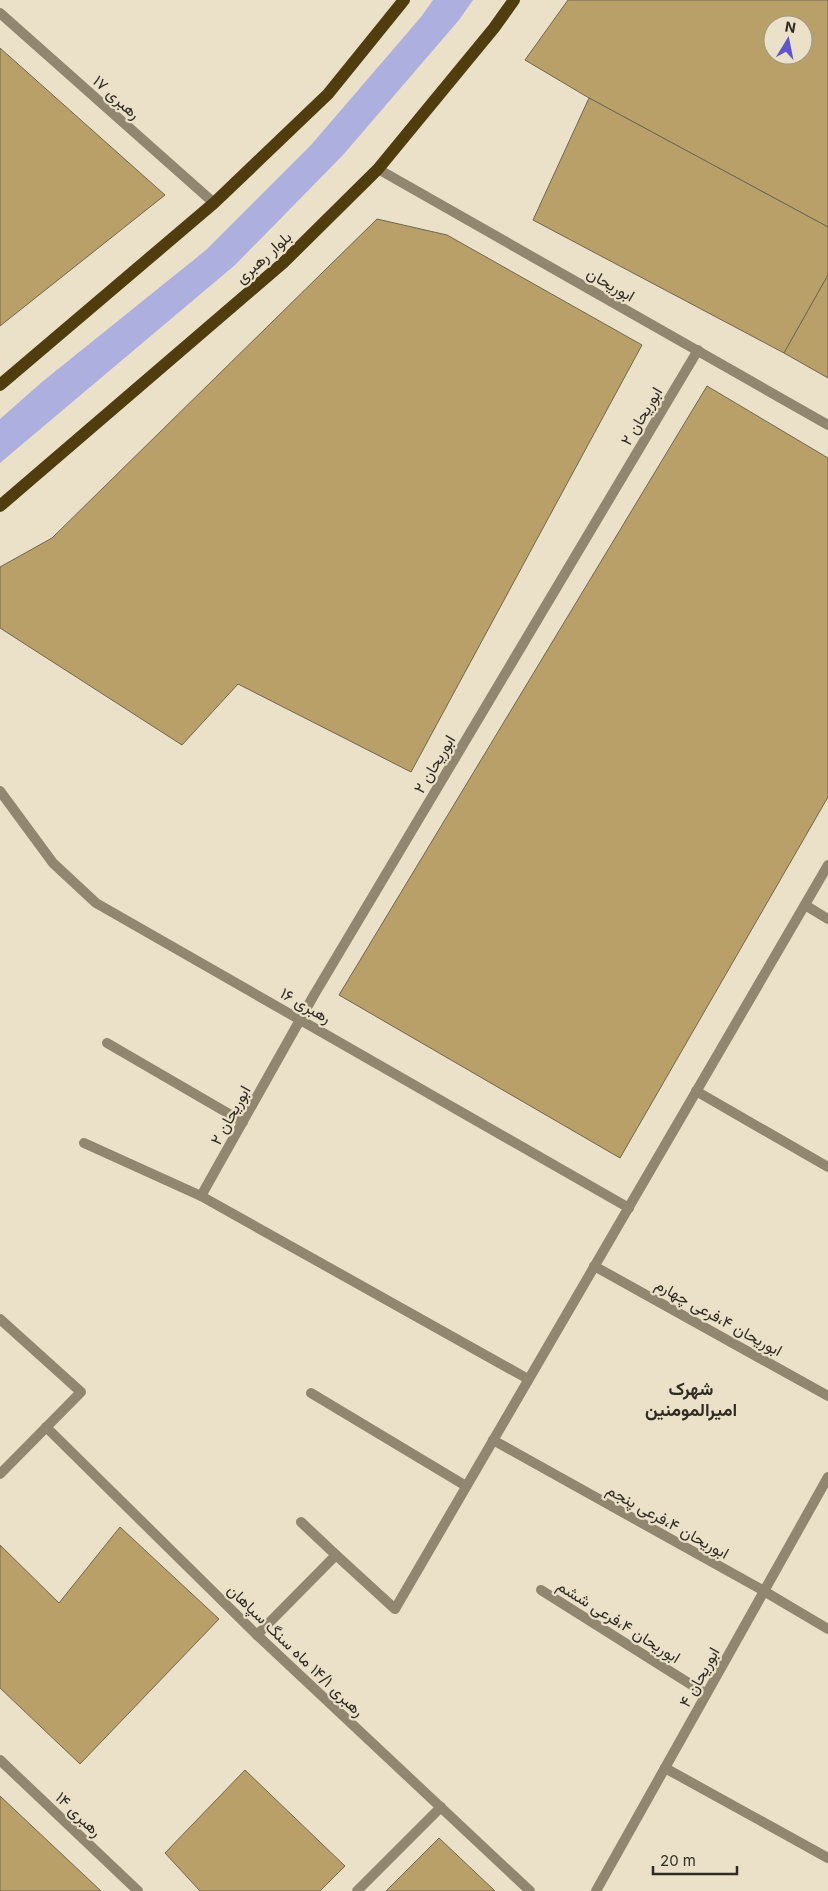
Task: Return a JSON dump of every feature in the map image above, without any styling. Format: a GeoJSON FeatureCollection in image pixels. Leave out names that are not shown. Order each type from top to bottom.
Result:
{"type":"FeatureCollection","features":[{"type":"Feature","properties":{"kind":"main road"},"geometry":{"type":"LineString","coordinates":[[0,384],[214,203],[328,94],[404,0]]}},
{"type":"Feature","properties":{"kind":"main road","name":"بلوار رهبری"},"geometry":{"type":"LineString","coordinates":[[0,506],[283,262],[378,169],[494,28],[514,0]]}},
{"type":"Feature","properties":{"kind":"street","name":"رهبری ۱۷"},"geometry":{"type":"LineString","coordinates":[[0,14],[214,203]]}},
{"type":"Feature","properties":{"kind":"street","name":"ابوریحان"},"geometry":{"type":"LineString","coordinates":[[378,169],[828,425]]}},
{"type":"Feature","properties":{"kind":"street","name":"ابوریحان ۲"},"geometry":{"type":"LineString","coordinates":[[201,1196],[300,1019],[698,350]]}},
{"type":"Feature","properties":{"kind":"street","name":"رهبری ۱۶"},"geometry":{"type":"LineString","coordinates":[[0,792],[53,864],[96,903],[628,1208]]}},
{"type":"Feature","properties":{"kind":"street"},"geometry":{"type":"LineString","coordinates":[[301,1522],[394,1609],[828,866]]}},
{"type":"Feature","properties":{"kind":"street"},"geometry":{"type":"LineString","coordinates":[[805,905],[828,919]]}},
{"type":"Feature","properties":{"kind":"street"},"geometry":{"type":"LineString","coordinates":[[107,1043],[243,1122]]}},
{"type":"Feature","properties":{"kind":"street"},"geometry":{"type":"LineString","coordinates":[[696,1091],[828,1167]]}},
{"type":"Feature","properties":{"kind":"street"},"geometry":{"type":"LineString","coordinates":[[84,1142],[201,1196],[528,1379]]}},
{"type":"Feature","properties":{"kind":"street","name":"ابوریحان ۴،فرعی چهارم"},"geometry":{"type":"LineString","coordinates":[[594,1266],[828,1396]]}},
{"type":"Feature","properties":{"kind":"street"},"geometry":{"type":"LineString","coordinates":[[0,1319],[81,1392],[0,1474]]}},
{"type":"Feature","properties":{"kind":"street"},"geometry":{"type":"LineString","coordinates":[[311,1392],[466,1486]]}},
{"type":"Feature","properties":{"kind":"street","name":"رهبری ۱۴/۱ ماه سنگ سپاهان"},"geometry":{"type":"LineString","coordinates":[[46,1427],[257,1635],[530,1891]]}},
{"type":"Feature","properties":{"kind":"street","name":"ابوریحان ۴،فرعی پنجم"},"geometry":{"type":"LineString","coordinates":[[493,1440],[764,1591],[828,1629]]}},
{"type":"Feature","properties":{"kind":"street","name":"ابوریحان ۴"},"geometry":{"type":"LineString","coordinates":[[596,1891],[828,1477]]}},
{"type":"Feature","properties":{"kind":"street"},"geometry":{"type":"LineString","coordinates":[[257,1635],[336,1555]]}},
{"type":"Feature","properties":{"kind":"street","name":"ابوریحان ۴،فرعی ششم"},"geometry":{"type":"LineString","coordinates":[[541,1590],[706,1694]]}},
{"type":"Feature","properties":{"kind":"street","name":"رهبری ۱۴"},"geometry":{"type":"LineString","coordinates":[[0,1760],[138,1891]]}},
{"type":"Feature","properties":{"kind":"street"},"geometry":{"type":"LineString","coordinates":[[665,1768],[828,1858]]}},
{"type":"Feature","properties":{"kind":"street"},"geometry":{"type":"LineString","coordinates":[[358,1891],[441,1808]]}},
{"type":"Feature","properties":{"kind":"shaded area"},"geometry":{"type":"Polygon","coordinates":[[[433,0],[473,0],[459,20],[343,155],[235,265],[0,463],[0,419],[42,382],[206,250],[311,145],[421,17],[433,0]]]}},
{"type":"Feature","properties":{"kind":"building"},"geometry":{"type":"Polygon","coordinates":[[[568,0],[828,0],[828,227],[589,98],[525,60],[568,0]]]}},
{"type":"Feature","properties":{"kind":"building"},"geometry":{"type":"Polygon","coordinates":[[[0,48],[165,195],[0,326],[0,48]]]}},
{"type":"Feature","properties":{"kind":"building"},"geometry":{"type":"Polygon","coordinates":[[[589,98],[828,227],[828,275],[784,353],[533,220],[589,98]]]}},
{"type":"Feature","properties":{"kind":"building"},"geometry":{"type":"Polygon","coordinates":[[[377,219],[447,235],[642,345],[411,772],[238,684],[182,745],[0,628],[0,567],[52,538],[377,219]]]}},
{"type":"Feature","properties":{"kind":"building"},"geometry":{"type":"Polygon","coordinates":[[[828,275],[828,378],[784,353],[828,275]]]}},
{"type":"Feature","properties":{"kind":"building"},"geometry":{"type":"Polygon","coordinates":[[[707,386],[828,458],[828,797],[620,1158],[339,995],[707,386]]]}},
{"type":"Feature","properties":{"kind":"building"},"geometry":{"type":"Polygon","coordinates":[[[120,1527],[219,1619],[80,1764],[0,1688],[0,1545],[59,1603],[120,1527]]]}},
{"type":"Feature","properties":{"kind":"building"},"geometry":{"type":"Polygon","coordinates":[[[245,1770],[345,1866],[320,1891],[200,1891],[165,1853],[245,1770]]]}},
{"type":"Feature","properties":{"kind":"building"},"geometry":{"type":"Polygon","coordinates":[[[0,1796],[101,1891],[0,1891],[0,1796]]]}},
{"type":"Feature","properties":{"kind":"building"},"geometry":{"type":"Polygon","coordinates":[[[439,1838],[495,1891],[386,1891],[439,1838]]]}},
{"type":"Feature","properties":{"kind":"district","name":"شهرک امیرالمومنین"},"geometry":{"type":"Point","coordinates":[691,1398]}}]}
